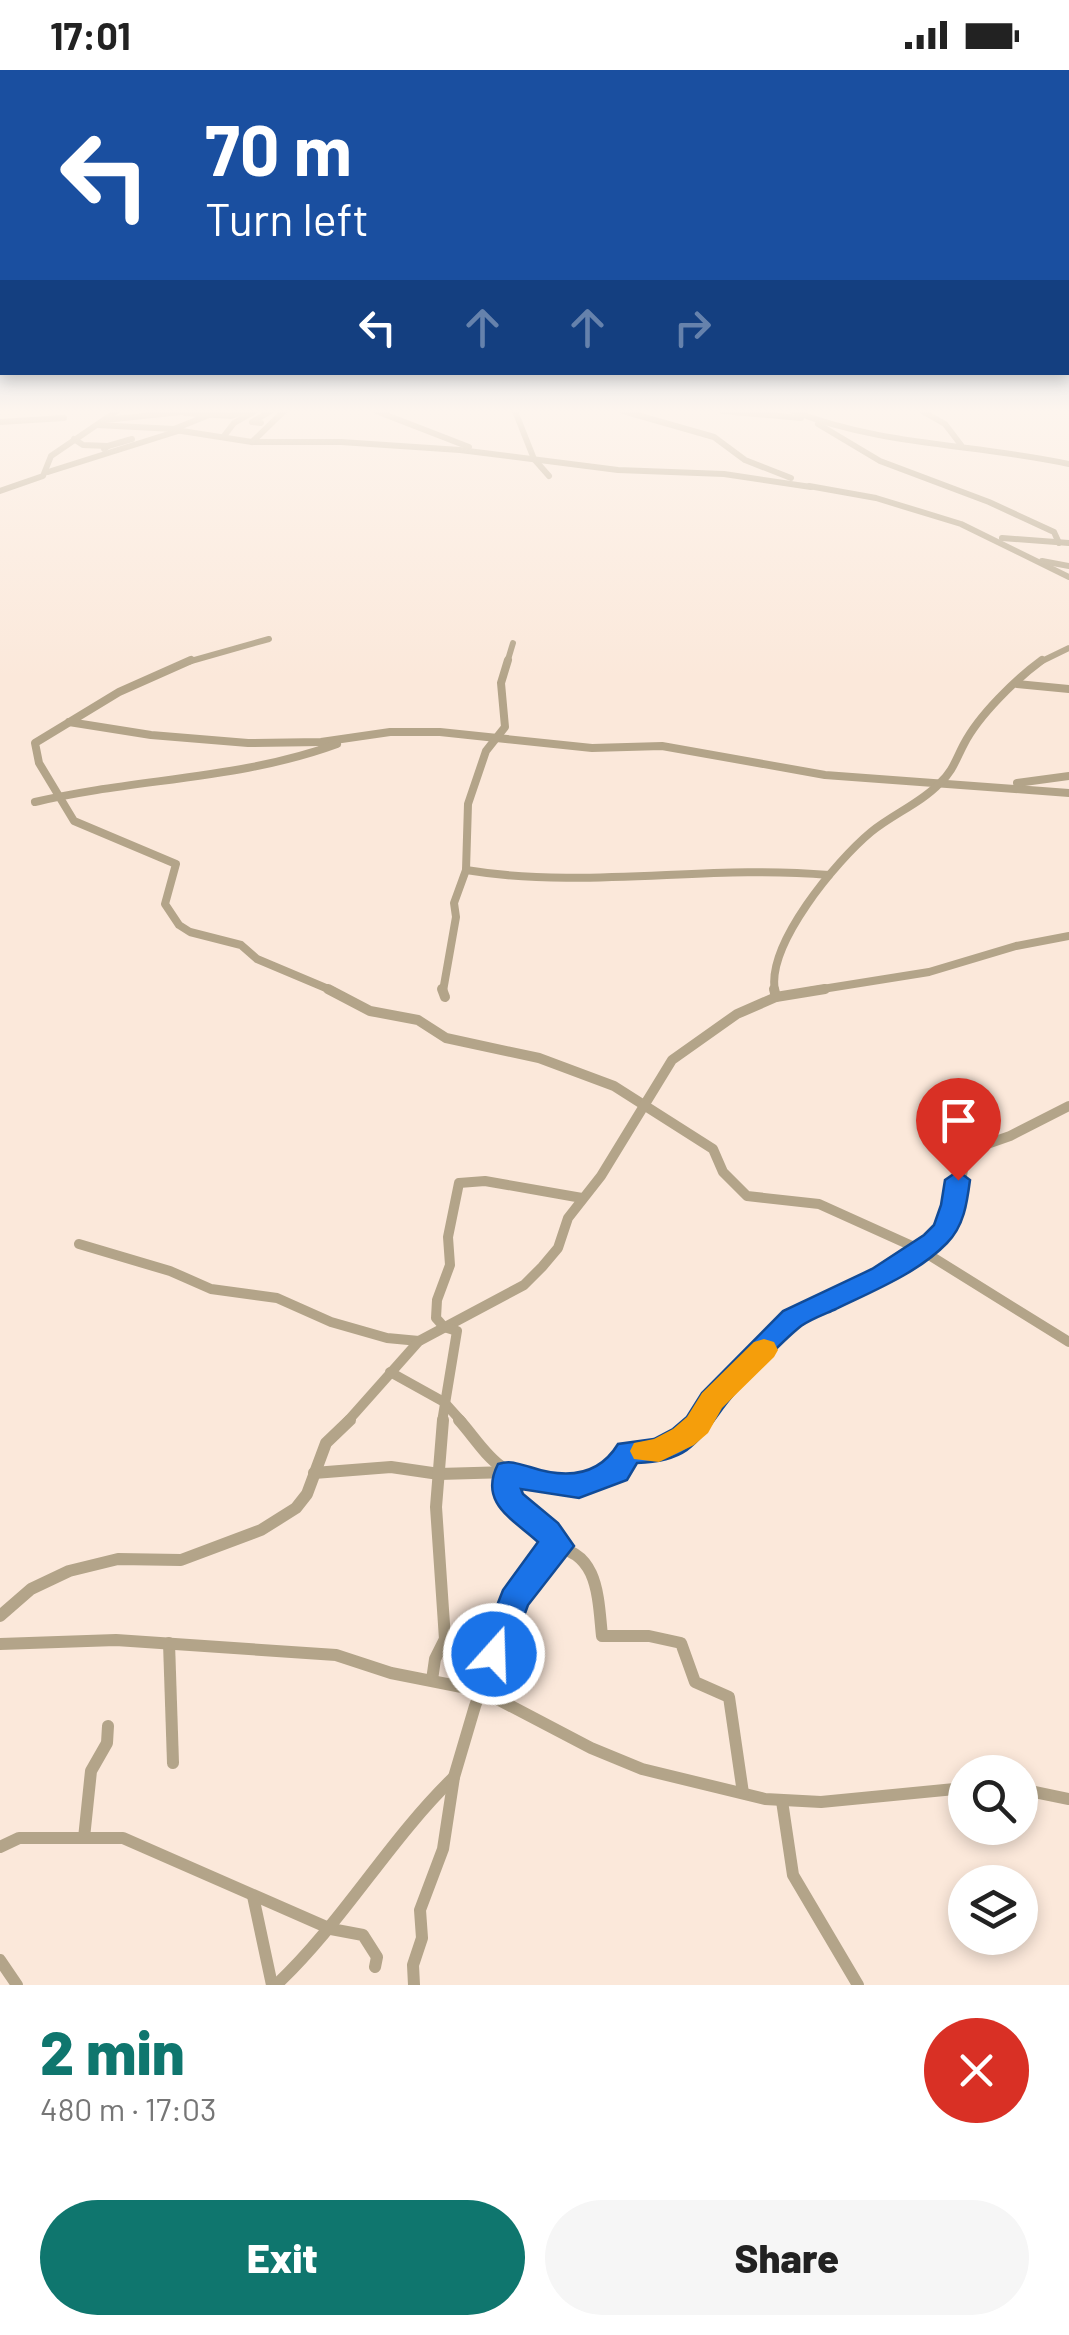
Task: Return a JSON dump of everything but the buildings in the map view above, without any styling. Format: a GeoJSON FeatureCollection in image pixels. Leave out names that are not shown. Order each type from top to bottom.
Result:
{"type":"FeatureCollection","features":[{"type":"Feature","properties":{"kind":"street"},"geometry":{"type":"LineString","coordinates":[[878,500],[910,507],[992,537],[1069,577]]}},
{"type":"Feature","properties":{"kind":"street"},"geometry":{"type":"LineString","coordinates":[[985,500],[1054,532],[1059,543]]}},
{"type":"Feature","properties":{"kind":"street"},"geometry":{"type":"LineString","coordinates":[[992,537],[1069,543]]}},
{"type":"Feature","properties":{"kind":"street"},"geometry":{"type":"LineString","coordinates":[[1033,560],[1069,566]]}},
{"type":"Feature","properties":{"kind":"street"},"geometry":{"type":"LineString","coordinates":[[269,639],[185,659],[35,743],[34,754],[63,796],[74,821],[129,840],[176,864],[165,904],[179,925],[190,932],[241,945],[257,960],[309,979],[370,1010],[418,1020],[446,1038],[539,1058],[614,1086],[713,1149],[722,1172],[747,1196],[819,1204],[921,1250],[1069,1342]]}},
{"type":"Feature","properties":{"kind":"street"},"geometry":{"type":"LineString","coordinates":[[444,997],[442,989],[456,916],[454,904],[466,870],[468,804],[482,772],[483,756],[506,721],[500,683],[513,643]]}},
{"type":"Feature","properties":{"kind":"street"},"geometry":{"type":"LineString","coordinates":[[776,997],[772,976],[778,960],[798,920],[823,890],[829,875],[872,831],[939,785],[956,765],[971,732],[1038,662],[1069,648]]}},
{"type":"Feature","properties":{"kind":"street"},"geometry":{"type":"LineString","coordinates":[[1017,684],[1069,689]]}},
{"type":"Feature","properties":{"kind":"street"},"geometry":{"type":"LineString","coordinates":[[67,722],[152,735],[248,743],[322,742],[440,732],[592,748],[662,746],[825,775],[939,785],[1004,785],[1069,793]]}},
{"type":"Feature","properties":{"kind":"street"},"geometry":{"type":"LineString","coordinates":[[35,802],[188,776],[236,773],[296,759],[358,736]]}},
{"type":"Feature","properties":{"kind":"street"},"geometry":{"type":"LineString","coordinates":[[1004,785],[1069,776]]}},
{"type":"Feature","properties":{"kind":"street"},"geometry":{"type":"LineString","coordinates":[[466,870],[522,878],[746,871],[829,875]]}},
{"type":"Feature","properties":{"kind":"street"},"geometry":{"type":"LineString","coordinates":[[0,1616],[30,1588],[69,1571],[118,1558],[181,1560],[228,1546],[296,1508],[326,1443],[365,1405],[419,1341],[524,1284],[558,1248],[568,1218],[609,1164],[672,1060],[737,1014],[776,997],[928,972],[1069,936]]}},
{"type":"Feature","properties":{"kind":"street"},"geometry":{"type":"LineString","coordinates":[[314,1473],[391,1468],[438,1474],[509,1472],[535,1481],[579,1486],[616,1472],[628,1452],[659,1450],[698,1425],[712,1401],[793,1318],[881,1276],[945,1229],[968,1151],[1010,1136],[1069,1106]]}},
{"type":"Feature","properties":{"kind":"street"},"geometry":{"type":"LineString","coordinates":[[432,1680],[435,1660],[445,1640],[436,1507],[444,1402],[457,1330],[444,1327],[436,1318],[437,1300],[450,1265],[448,1237],[459,1182],[485,1182],[582,1198]]}},
{"type":"Feature","properties":{"kind":"street"},"geometry":{"type":"LineString","coordinates":[[79,1244],[212,1288],[277,1298],[331,1322],[387,1338],[419,1341]]}},
{"type":"Feature","properties":{"kind":"street"},"geometry":{"type":"LineString","coordinates":[[390,1372],[444,1402],[509,1472]]}},
{"type":"Feature","properties":{"kind":"street"},"geometry":{"type":"LineString","coordinates":[[509,1472],[506,1489],[510,1501],[558,1546],[582,1554],[596,1582],[602,1636],[648,1636],[681,1643],[696,1682],[729,1698],[742,1793]]}},
{"type":"Feature","properties":{"kind":"street"},"geometry":{"type":"LineString","coordinates":[[414,1985],[413,1964],[422,1938],[420,1910],[442,1850],[454,1777],[514,1600],[551,1548],[558,1546]]}},
{"type":"Feature","properties":{"kind":"street"},"geometry":{"type":"LineString","coordinates":[[169,1643],[174,1764]]}},
{"type":"Feature","properties":{"kind":"street"},"geometry":{"type":"LineString","coordinates":[[0,1644],[169,1643],[310,1652],[482,1692],[591,1748],[642,1769],[742,1793],[782,1801],[821,1802],[948,1790]]}},
{"type":"Feature","properties":{"kind":"street"},"geometry":{"type":"LineString","coordinates":[[84,1838],[91,1771],[107,1743],[108,1726]]}},
{"type":"Feature","properties":{"kind":"street"},"geometry":{"type":"LineString","coordinates":[[253,1896],[274,1985],[310,1956],[419,1807],[454,1777]]}},
{"type":"Feature","properties":{"kind":"street"},"geometry":{"type":"LineString","coordinates":[[1038,1793],[1069,1799]]}},
{"type":"Feature","properties":{"kind":"street"},"geometry":{"type":"LineString","coordinates":[[782,1801],[793,1875],[858,1985]]}},
{"type":"Feature","properties":{"kind":"street"},"geometry":{"type":"LineString","coordinates":[[0,1847],[19,1838],[124,1838],[331,1929],[363,1934],[377,1956],[376,1967]]}},
{"type":"Feature","properties":{"kind":"street"},"geometry":{"type":"LineString","coordinates":[[0,1960],[17,1985]]}},
{"type":"Feature","properties":{"kind":"slow traffic"},"geometry":{"type":"LineString","coordinates":[[644,1451],[659,1450],[684,1437],[698,1425],[712,1401],[764,1350]]}},
{"type":"Feature","properties":{"kind":"route"},"geometry":{"type":"LineString","coordinates":[[494,1654],[514,1600],[551,1548],[558,1546],[510,1501],[506,1489],[509,1472],[558,1486],[579,1486],[616,1472],[628,1452],[659,1450],[684,1437],[698,1425],[712,1401],[793,1318],[881,1276],[934,1241],[945,1229],[958,1180]]}}]}
